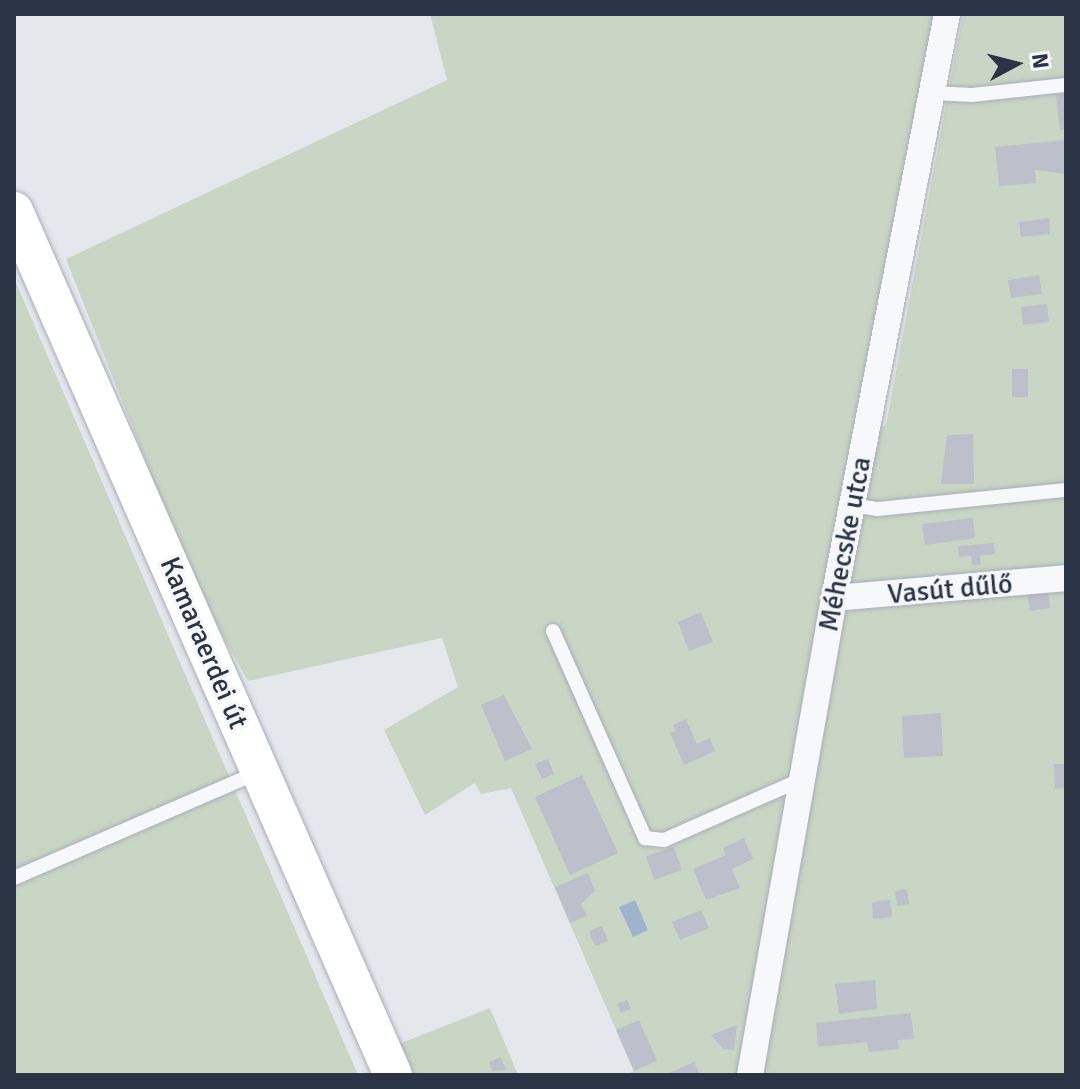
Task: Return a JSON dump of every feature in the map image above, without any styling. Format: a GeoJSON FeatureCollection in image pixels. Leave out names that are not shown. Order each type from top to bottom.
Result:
{"type":"FeatureCollection","features":[{"type":"Feature","properties":{"kind":"street","name":"Méhecske utca"},"geometry":{"type":"LineString","coordinates":[[750,1075],[800,780],[947,14]]}},
{"type":"Feature","properties":{"kind":"street","name":"Kamaraerdei út"},"geometry":{"type":"LineString","coordinates":[[14,211],[393,1075]]}},
{"type":"Feature","properties":{"kind":"street","name":"Vasút dűlő"},"geometry":{"type":"LineString","coordinates":[[834,598],[1066,578]]}},
{"type":"Feature","properties":{"kind":"lane"},"geometry":{"type":"LineString","coordinates":[[933,93],[972,95],[1066,85]]}},
{"type":"Feature","properties":{"kind":"lane"},"geometry":{"type":"LineString","coordinates":[[852,505],[878,509],[1066,490]]}},
{"type":"Feature","properties":{"kind":"lane"},"geometry":{"type":"LineString","coordinates":[[553,631],[645,838],[664,840],[800,780]]}},
{"type":"Feature","properties":{"kind":"lane"},"geometry":{"type":"LineString","coordinates":[[14,878],[260,772]]}},
{"type":"Feature","properties":{"kind":"green space"},"geometry":{"type":"Polygon","coordinates":[[[430,14],[935,14],[855,437],[886,425],[963,14],[1066,14],[1066,1075],[626,1075],[634,1071],[511,788],[481,794],[475,783],[425,815],[384,730],[458,687],[442,638],[248,681],[196,588],[66,259],[447,80],[430,14]]]}},
{"type":"Feature","properties":{"kind":"green space"},"geometry":{"type":"Polygon","coordinates":[[[14,278],[358,1075],[14,1075],[14,278]]]}},
{"type":"Feature","properties":{"kind":"green space"},"geometry":{"type":"Polygon","coordinates":[[[490,1008],[518,1075],[413,1075],[399,1044],[490,1008]]]}},
{"type":"Feature","properties":{"kind":"water"},"geometry":{"type":"Polygon","coordinates":[[[635,900],[648,930],[633,937],[619,907],[635,900]]]}},
{"type":"Feature","properties":{"kind":"building"},"geometry":{"type":"Polygon","coordinates":[[[1066,94],[1066,129],[1060,130],[1056,95],[1066,94]]]}},
{"type":"Feature","properties":{"kind":"building"},"geometry":{"type":"Polygon","coordinates":[[[1066,140],[1066,174],[1035,170],[1036,183],[999,186],[995,147],[1066,140]]]}},
{"type":"Feature","properties":{"kind":"building"},"geometry":{"type":"Polygon","coordinates":[[[1049,218],[1050,234],[1021,237],[1019,222],[1049,218]]]}},
{"type":"Feature","properties":{"kind":"building"},"geometry":{"type":"Polygon","coordinates":[[[1039,275],[1042,294],[1011,298],[1008,280],[1039,275]]]}},
{"type":"Feature","properties":{"kind":"building"},"geometry":{"type":"Polygon","coordinates":[[[1047,304],[1049,322],[1023,325],[1021,307],[1047,304]]]}},
{"type":"Feature","properties":{"kind":"building"},"geometry":{"type":"Polygon","coordinates":[[[1012,369],[1028,369],[1028,397],[1012,397],[1012,369]]]}},
{"type":"Feature","properties":{"kind":"building"},"geometry":{"type":"Polygon","coordinates":[[[973,434],[974,484],[941,484],[947,435],[973,434]]]}},
{"type":"Feature","properties":{"kind":"building"},"geometry":{"type":"Polygon","coordinates":[[[973,518],[975,538],[925,545],[922,524],[973,518]]]}},
{"type":"Feature","properties":{"kind":"building"},"geometry":{"type":"Polygon","coordinates":[[[994,543],[995,554],[980,556],[981,565],[972,565],[971,556],[959,557],[958,546],[994,543]]]}},
{"type":"Feature","properties":{"kind":"building"},"geometry":{"type":"Polygon","coordinates":[[[1048,590],[1050,608],[1030,611],[1027,592],[1048,590]]]}},
{"type":"Feature","properties":{"kind":"building"},"geometry":{"type":"Polygon","coordinates":[[[701,612],[713,642],[689,651],[678,622],[701,612]]]}},
{"type":"Feature","properties":{"kind":"building"},"geometry":{"type":"Polygon","coordinates":[[[504,695],[532,749],[505,761],[481,705],[504,695]]]}},
{"type":"Feature","properties":{"kind":"building"},"geometry":{"type":"Polygon","coordinates":[[[941,713],[943,756],[904,758],[902,716],[941,713]]]}},
{"type":"Feature","properties":{"kind":"building"},"geometry":{"type":"Polygon","coordinates":[[[686,719],[697,744],[710,738],[715,751],[684,765],[670,733],[676,731],[673,725],[686,719]]]}},
{"type":"Feature","properties":{"kind":"building"},"geometry":{"type":"Polygon","coordinates":[[[548,759],[554,774],[542,779],[535,764],[548,759]]]}},
{"type":"Feature","properties":{"kind":"building"},"geometry":{"type":"Polygon","coordinates":[[[1054,764],[1066,764],[1066,788],[1055,789],[1054,764]]]}},
{"type":"Feature","properties":{"kind":"building"},"geometry":{"type":"Polygon","coordinates":[[[582,775],[618,853],[570,875],[535,797],[582,775]]]}},
{"type":"Feature","properties":{"kind":"building"},"geometry":{"type":"Polygon","coordinates":[[[744,838],[753,859],[732,869],[740,888],[706,900],[693,869],[726,855],[723,848],[744,838]]]}},
{"type":"Feature","properties":{"kind":"building"},"geometry":{"type":"Polygon","coordinates":[[[674,847],[682,870],[654,880],[646,856],[674,847]]]}},
{"type":"Feature","properties":{"kind":"building"},"geometry":{"type":"Polygon","coordinates":[[[588,873],[595,891],[581,904],[587,916],[570,923],[555,887],[588,873]]]}},
{"type":"Feature","properties":{"kind":"building"},"geometry":{"type":"Polygon","coordinates":[[[907,889],[909,904],[897,906],[895,891],[907,889]]]}},
{"type":"Feature","properties":{"kind":"building"},"geometry":{"type":"Polygon","coordinates":[[[890,900],[892,917],[873,919],[872,902],[890,900]]]}},
{"type":"Feature","properties":{"kind":"building"},"geometry":{"type":"Polygon","coordinates":[[[701,910],[709,928],[680,940],[672,922],[701,910]]]}},
{"type":"Feature","properties":{"kind":"building"},"geometry":{"type":"Polygon","coordinates":[[[602,926],[608,941],[595,946],[589,931],[602,926]]]}},
{"type":"Feature","properties":{"kind":"building"},"geometry":{"type":"Polygon","coordinates":[[[875,980],[877,1009],[839,1014],[835,984],[875,980]]]}},
{"type":"Feature","properties":{"kind":"building"},"geometry":{"type":"Polygon","coordinates":[[[627,1000],[631,1009],[621,1013],[617,1004],[627,1000]]]}},
{"type":"Feature","properties":{"kind":"building"},"geometry":{"type":"Polygon","coordinates":[[[911,1013],[914,1039],[898,1040],[899,1049],[869,1052],[867,1042],[818,1047],[816,1023],[911,1013]]]}},
{"type":"Feature","properties":{"kind":"building"},"geometry":{"type":"Polygon","coordinates":[[[639,1020],[657,1061],[634,1071],[616,1030],[639,1020]]]}},
{"type":"Feature","properties":{"kind":"building"},"geometry":{"type":"Polygon","coordinates":[[[737,1025],[734,1050],[723,1049],[711,1035],[737,1025]]]}},
{"type":"Feature","properties":{"kind":"building"},"geometry":{"type":"Polygon","coordinates":[[[501,1057],[506,1070],[492,1071],[489,1062],[501,1057]]]}},
{"type":"Feature","properties":{"kind":"building"},"geometry":{"type":"Polygon","coordinates":[[[694,1062],[700,1075],[665,1075],[694,1062]]]}}]}
